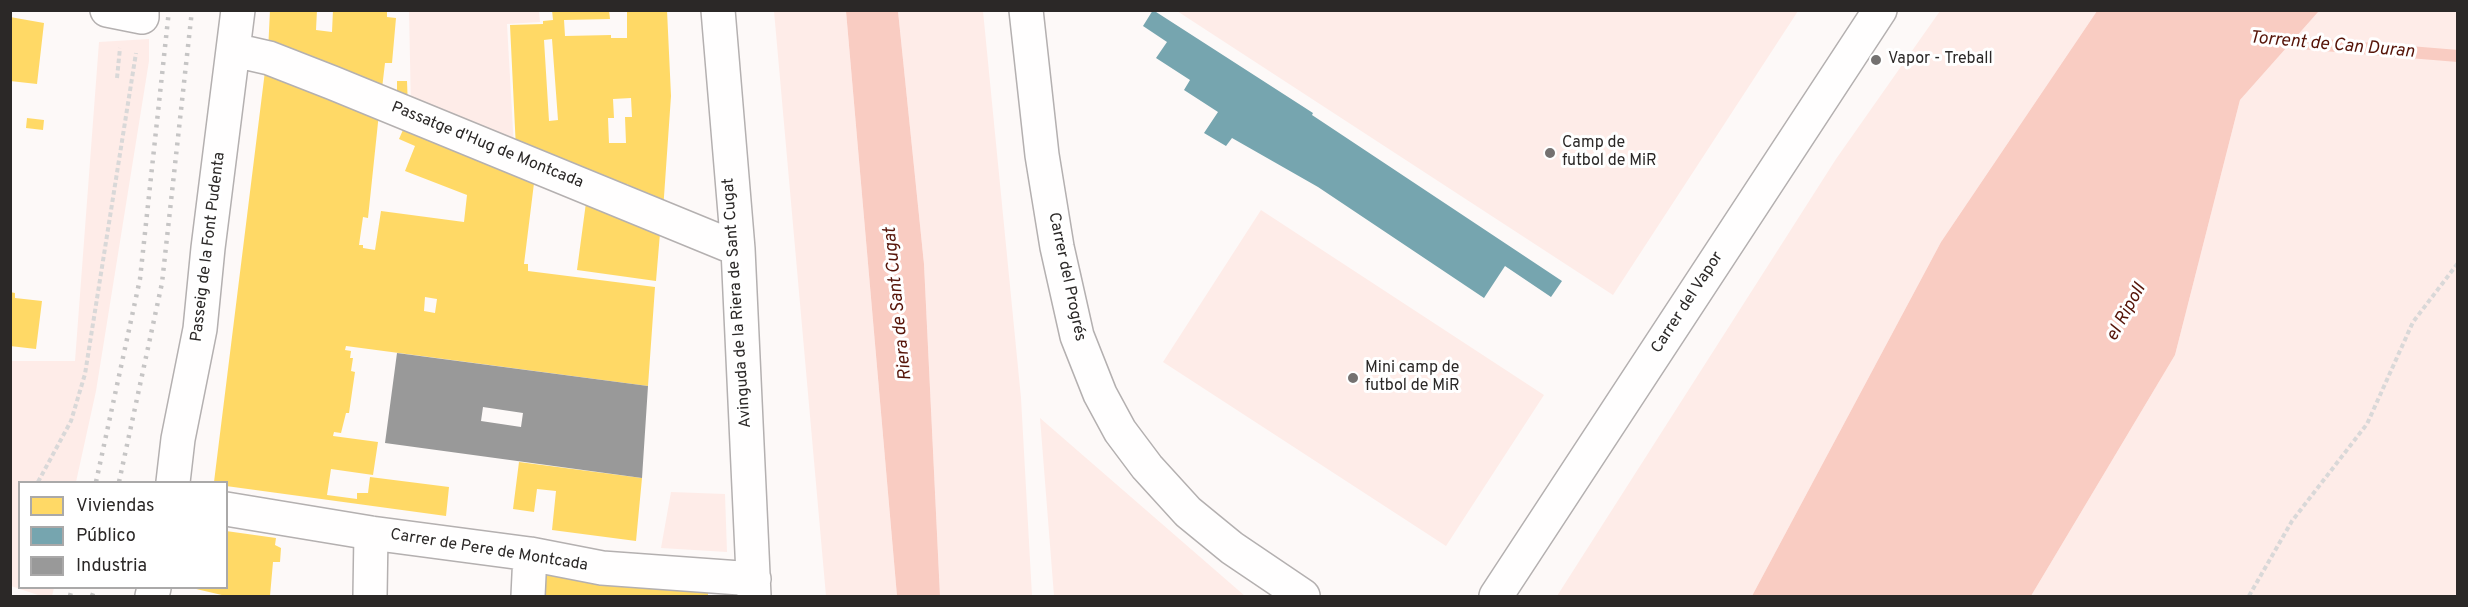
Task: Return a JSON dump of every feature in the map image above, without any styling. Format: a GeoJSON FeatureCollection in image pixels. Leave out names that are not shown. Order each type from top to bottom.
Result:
{"type":"FeatureCollection","features":[{"type":"Feature","properties":{"kind":"street","name":"Passeig de la Font Pudenta"},"geometry":{"type":"LineString","coordinates":[[173,481],[178,439],[200,329],[207,248],[238,10]]}},
{"type":"Feature","properties":{"kind":"street","name":"Avinguda de la Riera de Sant Cugat"},"geometry":{"type":"LineString","coordinates":[[718,10],[738,249],[754,588]]}},
{"type":"Feature","properties":{"kind":"street","name":"Carrer del Progrés"},"geometry":{"type":"LineString","coordinates":[[1026,10],[1042,155],[1057,247],[1077,336],[1100,394],[1120,431],[1147,467],[1188,512],[1232,548],[1304,597]]}},
{"type":"Feature","properties":{"kind":"street","name":"Carrer del Vapor"},"geometry":{"type":"LineString","coordinates":[[1496,597],[1880,10]]}},
{"type":"Feature","properties":{"kind":"street","name":"Passatge d'Hug de Montcada"},"geometry":{"type":"LineString","coordinates":[[234,50],[269,58],[333,83],[738,249]]}},
{"type":"Feature","properties":{"kind":"street","name":"Carrer de Pere de Montcada"},"geometry":{"type":"LineString","coordinates":[[228,509],[371,533],[530,554],[602,568],[754,588]]}},
{"type":"Feature","properties":{"kind":"street"},"geometry":{"type":"LineString","coordinates":[[370,597],[371,533]]}},
{"type":"Feature","properties":{"kind":"street"},"geometry":{"type":"LineString","coordinates":[[528,597],[530,554]]}},
{"type":"Feature","properties":{"kind":"path"},"geometry":{"type":"LineString","coordinates":[[117,78],[128,19]]}},
{"type":"Feature","properties":{"kind":"path"},"geometry":{"type":"LineString","coordinates":[[39,481],[71,421],[86,374],[128,19]]}},
{"type":"Feature","properties":{"kind":"path"},"geometry":{"type":"LineString","coordinates":[[2249,597],[2292,520],[2367,424],[2413,322],[2457,263]]}},
{"type":"Feature","properties":{"kind":"shaded area"},"geometry":{"type":"Polygon","coordinates":[[[409,11],[539,11],[540,22],[507,24],[514,148],[411,109],[409,11]]]}},
{"type":"Feature","properties":{"kind":"shaded area"},"geometry":{"type":"Polygon","coordinates":[[[774,11],[846,11],[897,596],[826,596],[774,11]]]}},
{"type":"Feature","properties":{"kind":"shaded area"},"geometry":{"type":"Polygon","coordinates":[[[898,11],[983,11],[1021,398],[1032,596],[940,596],[924,264],[898,11]]]}},
{"type":"Feature","properties":{"kind":"shaded area","name":"Camp de futbol de MiR"},"geometry":{"type":"Polygon","coordinates":[[[1177,11],[1798,11],[1613,295],[1177,11]]]}},
{"type":"Feature","properties":{"kind":"shaded area"},"geometry":{"type":"Polygon","coordinates":[[[1940,11],[2097,11],[1941,242],[1752,596],[1557,596],[1836,159],[1940,11]]]}},
{"type":"Feature","properties":{"kind":"shaded area"},"geometry":{"type":"Polygon","coordinates":[[[2319,11],[2457,11],[2457,596],[2031,596],[2175,355],[2240,100],[2319,11]]]}},
{"type":"Feature","properties":{"kind":"shaded area"},"geometry":{"type":"Polygon","coordinates":[[[149,39],[149,61],[96,391],[76,481],[18,481],[18,588],[11,586],[11,361],[75,361],[99,42],[149,39]]]}},
{"type":"Feature","properties":{"kind":"shaded area","name":"Mini camp de futbol de MiR"},"geometry":{"type":"Polygon","coordinates":[[[1261,210],[1544,395],[1446,546],[1163,362],[1261,210]]]}},
{"type":"Feature","properties":{"kind":"shaded area"},"geometry":{"type":"Polygon","coordinates":[[[1040,418],[1245,596],[1054,596],[1040,418]]]}},
{"type":"Feature","properties":{"kind":"shaded area"},"geometry":{"type":"Polygon","coordinates":[[[671,492],[725,494],[727,552],[661,548],[671,492]]]}},
{"type":"Feature","properties":{"kind":"shaded area"},"geometry":{"type":"Polygon","coordinates":[[[20,589],[54,589],[52,596],[41,596],[20,589]]]}},
{"type":"Feature","properties":{"kind":"water","name":"Riera de Sant Cugat"},"geometry":{"type":"Polygon","coordinates":[[[846,11],[898,11],[924,264],[940,596],[897,596],[846,11]]]}},
{"type":"Feature","properties":{"kind":"water","name":"el Ripoll"},"geometry":{"type":"Polygon","coordinates":[[[2097,11],[2319,11],[2240,100],[2175,355],[2031,596],[1752,596],[1941,242],[2097,11]]]}},
{"type":"Feature","properties":{"kind":"building: Viviendas"},"geometry":{"type":"Polygon","coordinates":[[[270,10],[317,10],[316,30],[332,32],[333,10],[387,10],[387,17],[396,18],[392,63],[385,63],[381,97],[329,77],[330,64],[268,52],[270,10]]]}},
{"type":"Feature","properties":{"kind":"building: Viviendas"},"geometry":{"type":"Polygon","coordinates":[[[552,10],[609,10],[610,19],[564,20],[565,36],[611,35],[611,38],[627,38],[627,10],[667,10],[671,96],[663,211],[629,197],[628,184],[611,185],[516,149],[510,25],[543,24],[543,21],[553,20],[552,10]],[[552,39],[544,40],[549,121],[558,120],[552,39]],[[631,98],[613,99],[614,118],[608,118],[609,143],[626,143],[625,117],[632,117],[631,98]]]}},
{"type":"Feature","properties":{"kind":"building: Viviendas"},"geometry":{"type":"Polygon","coordinates":[[[10,17],[44,23],[37,84],[10,81],[10,17]]]}},
{"type":"Feature","properties":{"kind":"building: Viviendas"},"geometry":{"type":"Polygon","coordinates":[[[265,71],[379,113],[368,218],[363,217],[359,245],[363,245],[363,248],[375,250],[381,211],[464,222],[467,195],[405,171],[415,146],[399,139],[406,123],[535,175],[524,264],[528,264],[528,271],[655,287],[648,386],[346,346],[345,350],[351,351],[350,358],[353,358],[351,371],[355,372],[349,413],[346,413],[341,433],[334,432],[333,436],[378,442],[373,475],[331,469],[327,495],[357,499],[357,493],[368,493],[370,477],[449,487],[446,516],[228,486],[228,481],[214,481],[265,71]],[[425,297],[424,311],[435,313],[437,299],[425,297]]]}},
{"type":"Feature","properties":{"kind":"building: Viviendas"},"geometry":{"type":"Polygon","coordinates":[[[397,81],[407,81],[408,108],[397,103],[397,81]]]}},
{"type":"Feature","properties":{"kind":"building: Viviendas"},"geometry":{"type":"Polygon","coordinates":[[[27,118],[44,120],[43,130],[26,128],[27,118]]]}},
{"type":"Feature","properties":{"kind":"building: Viviendas"},"geometry":{"type":"Polygon","coordinates":[[[587,195],[660,233],[656,281],[577,270],[587,195]]]}},
{"type":"Feature","properties":{"kind":"building: Viviendas"},"geometry":{"type":"Polygon","coordinates":[[[10,292],[15,293],[15,298],[42,301],[36,349],[10,346],[10,292]]]}},
{"type":"Feature","properties":{"kind":"building: Viviendas"},"geometry":{"type":"Polygon","coordinates":[[[519,462],[642,478],[636,541],[552,530],[556,491],[537,489],[534,512],[513,509],[519,462]]]}},
{"type":"Feature","properties":{"kind":"building: Viviendas"},"geometry":{"type":"Polygon","coordinates":[[[228,531],[276,538],[275,545],[281,548],[280,562],[273,562],[270,596],[226,596],[196,589],[228,589],[228,531]]]}},
{"type":"Feature","properties":{"kind":"building: Viviendas"},"geometry":{"type":"Polygon","coordinates":[[[536,572],[708,592],[708,596],[536,596],[536,572]]]}},
{"type":"Feature","properties":{"kind":"building: Público"},"geometry":{"type":"Polygon","coordinates":[[[1153,10],[1313,113],[1312,115],[1562,281],[1551,297],[1505,266],[1484,298],[1318,187],[1232,138],[1226,146],[1204,133],[1218,112],[1184,90],[1190,80],[1156,58],[1167,42],[1143,26],[1153,10]]]}},
{"type":"Feature","properties":{"kind":"building: Industria"},"geometry":{"type":"Polygon","coordinates":[[[397,353],[648,386],[642,478],[385,443],[397,353]],[[483,407],[481,421],[521,427],[523,413],[483,407]]]}},
{"type":"Feature","properties":{"kind":"waterway","name":"Torrent de Can Duran"},"geometry":{"type":"LineString","coordinates":[[2276,41],[2458,56]]}},
{"type":"Feature","properties":{"kind":"railway"},"geometry":{"type":"LineString","coordinates":[[96,481],[140,279],[169,10]]}},
{"type":"Feature","properties":{"kind":"railway"},"geometry":{"type":"LineString","coordinates":[[119,481],[162,283],[192,10]]}},
{"type":"Feature","properties":{"kind":"railway"},"geometry":{"type":"LineString","coordinates":[[70,596],[72,589]]}},
{"type":"Feature","properties":{"kind":"railway"},"geometry":{"type":"LineString","coordinates":[[92,596],[95,589]]}},
{"type":"Feature","properties":{"kind":"place","name":"Vapor - Treball"},"geometry":{"type":"Point","coordinates":[1876,60]}},
{"type":"Feature","properties":{"kind":"place","name":"Camp de futbol de MiR"},"geometry":{"type":"Point","coordinates":[1550,153]}},
{"type":"Feature","properties":{"kind":"place","name":"Mini camp de futbol de MiR"},"geometry":{"type":"Point","coordinates":[1353,378]}}]}
